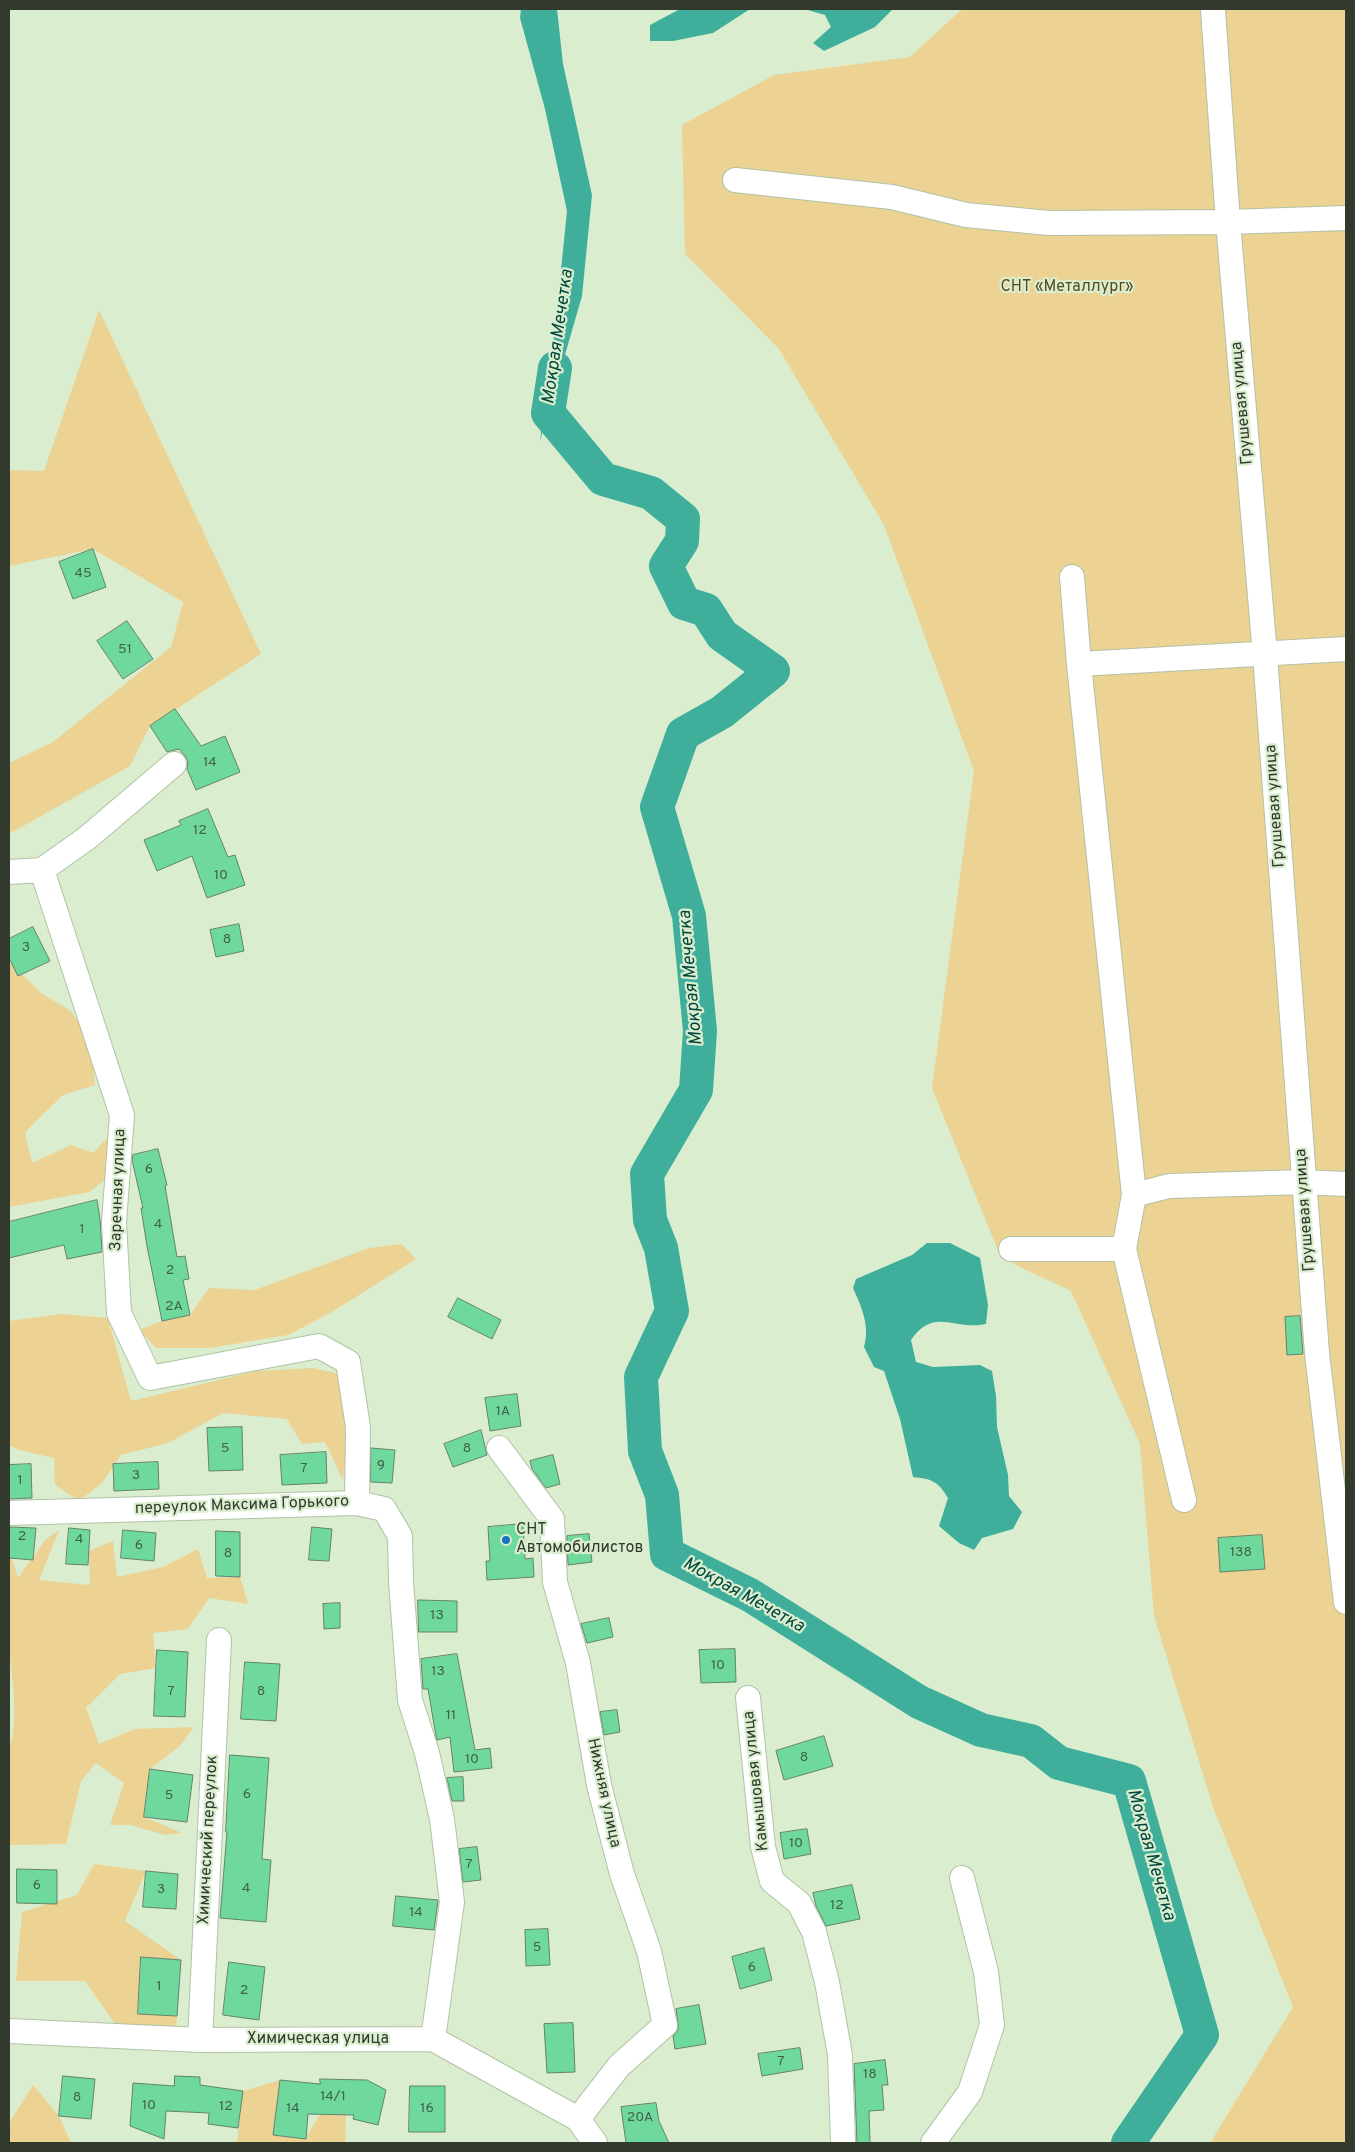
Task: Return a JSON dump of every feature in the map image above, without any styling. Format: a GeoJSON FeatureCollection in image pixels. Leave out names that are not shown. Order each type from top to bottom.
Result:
{"type":"FeatureCollection","features":[{"type":"Feature","properties":{"kind":"street","name":"Грушевая улица"},"geometry":{"type":"LineString","coordinates":[[1213,10],[1228,222],[1265,655],[1317,1353],[1346,1602]]}},
{"type":"Feature","properties":{"kind":"street"},"geometry":{"type":"LineString","coordinates":[[736,180],[892,196],[966,215],[1049,223],[1228,222],[1346,218]]}},
{"type":"Feature","properties":{"kind":"street"},"geometry":{"type":"LineString","coordinates":[[1072,577],[1079,664],[1134,1195],[1124,1249],[1184,1500]]}},
{"type":"Feature","properties":{"kind":"street"},"geometry":{"type":"LineString","coordinates":[[1079,664],[1346,649]]}},
{"type":"Feature","properties":{"kind":"street"},"geometry":{"type":"LineString","coordinates":[[9,872],[42,870],[87,838],[174,764]]}},
{"type":"Feature","properties":{"kind":"street","name":"Заречная улица"},"geometry":{"type":"LineString","coordinates":[[42,870],[122,1115],[114,1222],[119,1313],[150,1378],[319,1346],[348,1362],[358,1427],[358,1503]]}},
{"type":"Feature","properties":{"kind":"street"},"geometry":{"type":"LineString","coordinates":[[1134,1195],[1169,1186],[1304,1182],[1346,1184]]}},
{"type":"Feature","properties":{"kind":"street"},"geometry":{"type":"LineString","coordinates":[[1011,1249],[1124,1249]]}},
{"type":"Feature","properties":{"kind":"street","name":"Нижняя улица"},"geometry":{"type":"LineString","coordinates":[[499,1448],[552,1519],[555,1582],[578,1663],[599,1785],[622,1874],[649,1951],[666,2024],[619,2066],[578,2119]]}},
{"type":"Feature","properties":{"kind":"street","name":"переулок Максима Горького"},"geometry":{"type":"LineString","coordinates":[[9,1513],[358,1503],[384,1509],[400,1536],[401,1582],[410,1700],[427,1753],[442,1819],[452,1902],[433,2039]]}},
{"type":"Feature","properties":{"kind":"street","name":"Химический переулок"},"geometry":{"type":"LineString","coordinates":[[200,2040],[219,1640]]}},
{"type":"Feature","properties":{"kind":"street","name":"Камышовая улица"},"geometry":{"type":"LineString","coordinates":[[748,1698],[763,1847],[772,1881],[798,1903],[814,1932],[827,1982],[840,2055],[843,2143]]}},
{"type":"Feature","properties":{"kind":"street"},"geometry":{"type":"LineString","coordinates":[[933,2143],[970,2092],[992,2025],[986,1972],[962,1878]]}},
{"type":"Feature","properties":{"kind":"street","name":"Химическая улица"},"geometry":{"type":"LineString","coordinates":[[9,2031],[200,2040],[433,2039],[578,2119],[595,2143]]}},
{"type":"Feature","properties":{"kind":"green space","name":"СНТ «Металлург»"},"geometry":{"type":"Polygon","coordinates":[[[962,9],[1346,9],[1346,2143],[1210,2143],[1293,2007],[1214,1810],[1154,1616],[1140,1444],[1071,1291],[1001,1258],[932,1088],[974,771],[884,525],[779,349],[685,254],[682,125],[774,75],[910,57],[962,9]]]}},
{"type":"Feature","properties":{"kind":"green space"},"geometry":{"type":"Polygon","coordinates":[[[99,310],[261,654],[150,726],[130,766],[9,834],[9,763],[53,742],[171,647],[183,602],[93,549],[9,566],[9,470],[44,471],[99,310]]]}},
{"type":"Feature","properties":{"kind":"green space"},"geometry":{"type":"Polygon","coordinates":[[[9,961],[41,993],[71,1011],[91,1044],[95,1085],[63,1095],[25,1132],[32,1163],[71,1145],[93,1153],[109,1136],[118,1170],[89,1192],[9,1207],[9,961]]]}},
{"type":"Feature","properties":{"kind":"green space"},"geometry":{"type":"Polygon","coordinates":[[[402,1244],[416,1259],[332,1312],[288,1335],[210,1348],[156,1348],[139,1330],[162,1321],[190,1315],[209,1288],[255,1290],[369,1248],[402,1244]]]}},
{"type":"Feature","properties":{"kind":"green space"},"geometry":{"type":"Polygon","coordinates":[[[62,1314],[108,1318],[131,1401],[256,1371],[313,1368],[339,1374],[348,1427],[343,1480],[325,1442],[302,1444],[287,1419],[223,1413],[168,1443],[121,1455],[102,1483],[79,1501],[55,1485],[54,1458],[19,1450],[9,1445],[9,1321],[62,1314]]]}},
{"type":"Feature","properties":{"kind":"green space"},"geometry":{"type":"Polygon","coordinates":[[[59,1530],[39,1580],[90,1585],[89,1551],[113,1541],[117,1577],[163,1567],[198,1549],[207,1578],[240,1577],[248,1604],[209,1598],[188,1629],[153,1633],[156,1668],[120,1674],[86,1708],[99,1744],[135,1729],[194,1727],[180,1746],[150,1769],[144,1817],[182,1833],[165,1835],[131,1825],[110,1825],[124,1783],[96,1763],[81,1781],[66,1844],[9,1845],[9,1748],[14,1724],[14,1697],[8,1621],[9,1549],[18,1578],[45,1540],[59,1530]]]}},
{"type":"Feature","properties":{"kind":"green space"},"geometry":{"type":"Polygon","coordinates":[[[94,1864],[146,1871],[125,1921],[181,1960],[141,1957],[138,2013],[177,2016],[176,2030],[115,2024],[85,1981],[16,1981],[22,1912],[77,1895],[94,1864]]]}},
{"type":"Feature","properties":{"kind":"green space"},"geometry":{"type":"Polygon","coordinates":[[[280,2080],[274,2135],[305,2139],[320,2114],[346,2115],[345,2143],[237,2143],[243,2091],[280,2080]]]}},
{"type":"Feature","properties":{"kind":"green space"},"geometry":{"type":"Polygon","coordinates":[[[33,2085],[59,2116],[71,2143],[9,2143],[9,2123],[33,2085]]]}},
{"type":"Feature","properties":{"kind":"water"},"geometry":{"type":"Polygon","coordinates":[[[521,9],[557,9],[563,64],[592,195],[582,296],[540,441],[555,328],[567,211],[545,109],[520,18],[521,9]]]}},
{"type":"Feature","properties":{"kind":"water"},"geometry":{"type":"Polygon","coordinates":[[[680,9],[750,9],[713,33],[673,41],[650,41],[650,25],[680,9]]]}},
{"type":"Feature","properties":{"kind":"water"},"geometry":{"type":"Polygon","coordinates":[[[804,9],[893,9],[875,27],[824,51],[813,43],[831,27],[825,15],[804,9]]]}},
{"type":"Feature","properties":{"kind":"water"},"geometry":{"type":"Polygon","coordinates":[[[927,1243],[950,1243],[980,1258],[988,1305],[986,1324],[964,1325],[936,1322],[928,1324],[920,1330],[911,1340],[916,1362],[933,1367],[980,1365],[992,1371],[996,1396],[997,1427],[1008,1475],[1009,1496],[1022,1512],[1013,1529],[982,1538],[974,1550],[959,1543],[939,1526],[948,1498],[938,1484],[930,1480],[913,1477],[900,1419],[884,1371],[874,1367],[864,1347],[866,1324],[853,1288],[856,1279],[912,1255],[927,1243]]]}},
{"type":"Feature","properties":{"kind":"building"},"geometry":{"type":"Polygon","coordinates":[[[93,549],[106,587],[73,599],[59,562],[93,549]]]}},
{"type":"Feature","properties":{"kind":"building"},"geometry":{"type":"Polygon","coordinates":[[[127,621],[153,659],[123,679],[97,641],[127,621]]]}},
{"type":"Feature","properties":{"kind":"building"},"geometry":{"type":"Polygon","coordinates":[[[175,709],[201,746],[225,736],[240,772],[196,790],[187,769],[188,762],[185,756],[179,749],[167,752],[150,726],[175,709]]]}},
{"type":"Feature","properties":{"kind":"building"},"geometry":{"type":"Polygon","coordinates":[[[208,809],[228,857],[235,855],[245,885],[207,898],[192,856],[157,871],[144,840],[181,825],[179,821],[208,809]]]}},
{"type":"Feature","properties":{"kind":"building"},"geometry":{"type":"Polygon","coordinates":[[[239,924],[244,951],[216,957],[210,930],[239,924]]]}},
{"type":"Feature","properties":{"kind":"building"},"geometry":{"type":"Polygon","coordinates":[[[33,927],[50,961],[18,976],[9,958],[9,939],[33,927]]]}},
{"type":"Feature","properties":{"kind":"building"},"geometry":{"type":"Polygon","coordinates":[[[158,1149],[167,1185],[165,1186],[177,1257],[185,1256],[189,1279],[183,1280],[190,1315],[162,1321],[147,1246],[141,1208],[143,1208],[132,1160],[133,1155],[158,1149]]]}},
{"type":"Feature","properties":{"kind":"building"},"geometry":{"type":"Polygon","coordinates":[[[97,1200],[102,1252],[67,1259],[64,1245],[9,1258],[9,1222],[97,1200]]]}},
{"type":"Feature","properties":{"kind":"building"},"geometry":{"type":"Polygon","coordinates":[[[458,1298],[501,1320],[492,1339],[448,1317],[458,1298]]]}},
{"type":"Feature","properties":{"kind":"building"},"geometry":{"type":"Polygon","coordinates":[[[1300,1316],[1303,1354],[1287,1355],[1285,1317],[1300,1316]]]}},
{"type":"Feature","properties":{"kind":"building"},"geometry":{"type":"Polygon","coordinates":[[[517,1394],[521,1426],[490,1431],[485,1398],[517,1394]]]}},
{"type":"Feature","properties":{"kind":"building"},"geometry":{"type":"Polygon","coordinates":[[[242,1427],[243,1470],[209,1471],[207,1428],[242,1427]]]}},
{"type":"Feature","properties":{"kind":"building"},"geometry":{"type":"Polygon","coordinates":[[[481,1430],[487,1455],[453,1467],[444,1444],[481,1430]]]}},
{"type":"Feature","properties":{"kind":"building"},"geometry":{"type":"Polygon","coordinates":[[[371,1448],[395,1450],[392,1483],[371,1482],[371,1448]]]}},
{"type":"Feature","properties":{"kind":"building"},"geometry":{"type":"Polygon","coordinates":[[[326,1452],[327,1483],[282,1485],[280,1455],[326,1452]]]}},
{"type":"Feature","properties":{"kind":"building"},"geometry":{"type":"Polygon","coordinates":[[[553,1455],[560,1484],[546,1488],[532,1469],[530,1461],[553,1455]]]}},
{"type":"Feature","properties":{"kind":"building"},"geometry":{"type":"Polygon","coordinates":[[[158,1462],[159,1489],[114,1491],[113,1464],[158,1462]]]}},
{"type":"Feature","properties":{"kind":"building"},"geometry":{"type":"Polygon","coordinates":[[[31,1464],[32,1498],[9,1499],[9,1465],[31,1464]]]}},
{"type":"Feature","properties":{"kind":"building"},"geometry":{"type":"Polygon","coordinates":[[[523,1524],[525,1559],[533,1558],[534,1577],[487,1580],[486,1561],[490,1561],[488,1527],[523,1524]]]}},
{"type":"Feature","properties":{"kind":"building"},"geometry":{"type":"Polygon","coordinates":[[[10,1527],[36,1528],[33,1560],[9,1558],[10,1527]]]}},
{"type":"Feature","properties":{"kind":"building"},"geometry":{"type":"Polygon","coordinates":[[[312,1527],[332,1529],[329,1561],[309,1560],[312,1527]]]}},
{"type":"Feature","properties":{"kind":"building"},"geometry":{"type":"Polygon","coordinates":[[[69,1528],[90,1530],[88,1565],[66,1564],[69,1528]]]}},
{"type":"Feature","properties":{"kind":"building"},"geometry":{"type":"Polygon","coordinates":[[[123,1530],[156,1533],[154,1561],[121,1558],[123,1530]]]}},
{"type":"Feature","properties":{"kind":"building"},"geometry":{"type":"Polygon","coordinates":[[[216,1531],[240,1532],[240,1577],[216,1576],[216,1531]]]}},
{"type":"Feature","properties":{"kind":"building"},"geometry":{"type":"Polygon","coordinates":[[[589,1534],[592,1562],[568,1565],[567,1536],[589,1534]]]}},
{"type":"Feature","properties":{"kind":"building"},"geometry":{"type":"Polygon","coordinates":[[[1262,1535],[1265,1569],[1220,1572],[1218,1538],[1262,1535]]]}},
{"type":"Feature","properties":{"kind":"building"},"geometry":{"type":"Polygon","coordinates":[[[418,1600],[457,1601],[457,1632],[419,1632],[418,1600]]]}},
{"type":"Feature","properties":{"kind":"building"},"geometry":{"type":"Polygon","coordinates":[[[340,1603],[340,1628],[324,1629],[323,1604],[340,1603]]]}},
{"type":"Feature","properties":{"kind":"building"},"geometry":{"type":"Polygon","coordinates":[[[609,1618],[613,1637],[587,1643],[581,1624],[609,1618]]]}},
{"type":"Feature","properties":{"kind":"building"},"geometry":{"type":"Polygon","coordinates":[[[735,1649],[736,1682],[701,1683],[699,1650],[735,1649]]]}},
{"type":"Feature","properties":{"kind":"building"},"geometry":{"type":"Polygon","coordinates":[[[157,1650],[188,1652],[185,1717],[154,1716],[157,1650]]]}},
{"type":"Feature","properties":{"kind":"building"},"geometry":{"type":"Polygon","coordinates":[[[457,1654],[475,1750],[490,1748],[492,1768],[454,1772],[450,1737],[437,1740],[428,1689],[423,1689],[421,1659],[457,1654]]]}},
{"type":"Feature","properties":{"kind":"building"},"geometry":{"type":"Polygon","coordinates":[[[245,1662],[280,1664],[276,1721],[241,1719],[245,1662]]]}},
{"type":"Feature","properties":{"kind":"building"},"geometry":{"type":"Polygon","coordinates":[[[617,1710],[620,1732],[604,1735],[600,1712],[617,1710]]]}},
{"type":"Feature","properties":{"kind":"building"},"geometry":{"type":"Polygon","coordinates":[[[824,1736],[833,1766],[784,1780],[776,1751],[824,1736]]]}},
{"type":"Feature","properties":{"kind":"building"},"geometry":{"type":"Polygon","coordinates":[[[230,1755],[269,1758],[262,1859],[271,1860],[266,1922],[220,1918],[227,1832],[230,1755]]]}},
{"type":"Feature","properties":{"kind":"building"},"geometry":{"type":"Polygon","coordinates":[[[150,1769],[193,1775],[187,1822],[144,1817],[150,1769]]]}},
{"type":"Feature","properties":{"kind":"building"},"geometry":{"type":"Polygon","coordinates":[[[463,1777],[464,1801],[452,1801],[447,1778],[463,1777]]]}},
{"type":"Feature","properties":{"kind":"building"},"geometry":{"type":"Polygon","coordinates":[[[807,1829],[811,1854],[784,1859],[780,1833],[807,1829]]]}},
{"type":"Feature","properties":{"kind":"building"},"geometry":{"type":"Polygon","coordinates":[[[477,1847],[481,1880],[463,1882],[459,1849],[477,1847]]]}},
{"type":"Feature","properties":{"kind":"building"},"geometry":{"type":"Polygon","coordinates":[[[17,1869],[57,1870],[57,1904],[17,1903],[17,1869]]]}},
{"type":"Feature","properties":{"kind":"building"},"geometry":{"type":"Polygon","coordinates":[[[146,1871],[178,1874],[176,1909],[143,1907],[146,1871]]]}},
{"type":"Feature","properties":{"kind":"building"},"geometry":{"type":"Polygon","coordinates":[[[852,1885],[860,1919],[826,1926],[816,1906],[813,1893],[852,1885]]]}},
{"type":"Feature","properties":{"kind":"building"},"geometry":{"type":"Polygon","coordinates":[[[396,1896],[438,1900],[434,1930],[393,1926],[396,1896]]]}},
{"type":"Feature","properties":{"kind":"building"},"geometry":{"type":"Polygon","coordinates":[[[548,1929],[550,1965],[526,1966],[525,1930],[548,1929]]]}},
{"type":"Feature","properties":{"kind":"building"},"geometry":{"type":"Polygon","coordinates":[[[764,1948],[772,1980],[740,1989],[732,1957],[764,1948]]]}},
{"type":"Feature","properties":{"kind":"building"},"geometry":{"type":"Polygon","coordinates":[[[141,1957],[181,1960],[177,2016],[138,2014],[141,1957]]]}},
{"type":"Feature","properties":{"kind":"building"},"geometry":{"type":"Polygon","coordinates":[[[229,1962],[265,1967],[259,2020],[223,2015],[229,1962]]]}},
{"type":"Feature","properties":{"kind":"building"},"geometry":{"type":"Polygon","coordinates":[[[699,2005],[706,2044],[675,2049],[673,2036],[678,2030],[676,2009],[699,2005]]]}},
{"type":"Feature","properties":{"kind":"building"},"geometry":{"type":"Polygon","coordinates":[[[573,2023],[575,2072],[547,2073],[544,2024],[573,2023]]]}},
{"type":"Feature","properties":{"kind":"building"},"geometry":{"type":"Polygon","coordinates":[[[800,2048],[803,2069],[762,2076],[758,2054],[800,2048]]]}},
{"type":"Feature","properties":{"kind":"building"},"geometry":{"type":"Polygon","coordinates":[[[885,2060],[888,2085],[882,2085],[884,2110],[869,2111],[870,2143],[857,2143],[854,2064],[885,2060]]]}},
{"type":"Feature","properties":{"kind":"building"},"geometry":{"type":"Polygon","coordinates":[[[63,2076],[95,2079],[91,2119],[59,2116],[63,2076]]]}},
{"type":"Feature","properties":{"kind":"building"},"geometry":{"type":"Polygon","coordinates":[[[175,2076],[200,2077],[200,2085],[243,2091],[238,2128],[208,2124],[209,2113],[166,2111],[164,2139],[130,2126],[133,2083],[174,2086],[175,2076]]]}},
{"type":"Feature","properties":{"kind":"building"},"geometry":{"type":"Polygon","coordinates":[[[320,2079],[367,2080],[386,2090],[378,2125],[353,2119],[354,2115],[308,2114],[306,2139],[273,2135],[280,2080],[320,2084],[320,2079]]]}},
{"type":"Feature","properties":{"kind":"building"},"geometry":{"type":"Polygon","coordinates":[[[410,2086],[445,2086],[445,2132],[409,2132],[410,2086]]]}},
{"type":"Feature","properties":{"kind":"building"},"geometry":{"type":"Polygon","coordinates":[[[656,2103],[659,2121],[669,2143],[626,2143],[621,2107],[656,2103]]]}},
{"type":"Feature","properties":{"kind":"waterway","name":"Мокрая Мечетка"},"geometry":{"type":"LineString","coordinates":[[555,368],[548,413],[603,479],[651,493],[683,519],[682,541],[666,566],[684,603],[706,610],[722,635],[773,671],[722,712],[683,734],[657,807],[689,916],[700,1031],[696,1090],[647,1174],[650,1220],[661,1248],[672,1311],[641,1377],[645,1451],[662,1495],[667,1554],[750,1595],[919,1702],[981,1730],[1031,1741],[1059,1763],[1129,1781],[1202,2035],[1128,2143]]}},
{"type":"Feature","properties":{"kind":"place","name":"СНТ Автомобилистов"},"geometry":{"type":"Point","coordinates":[506,1540]}}]}
